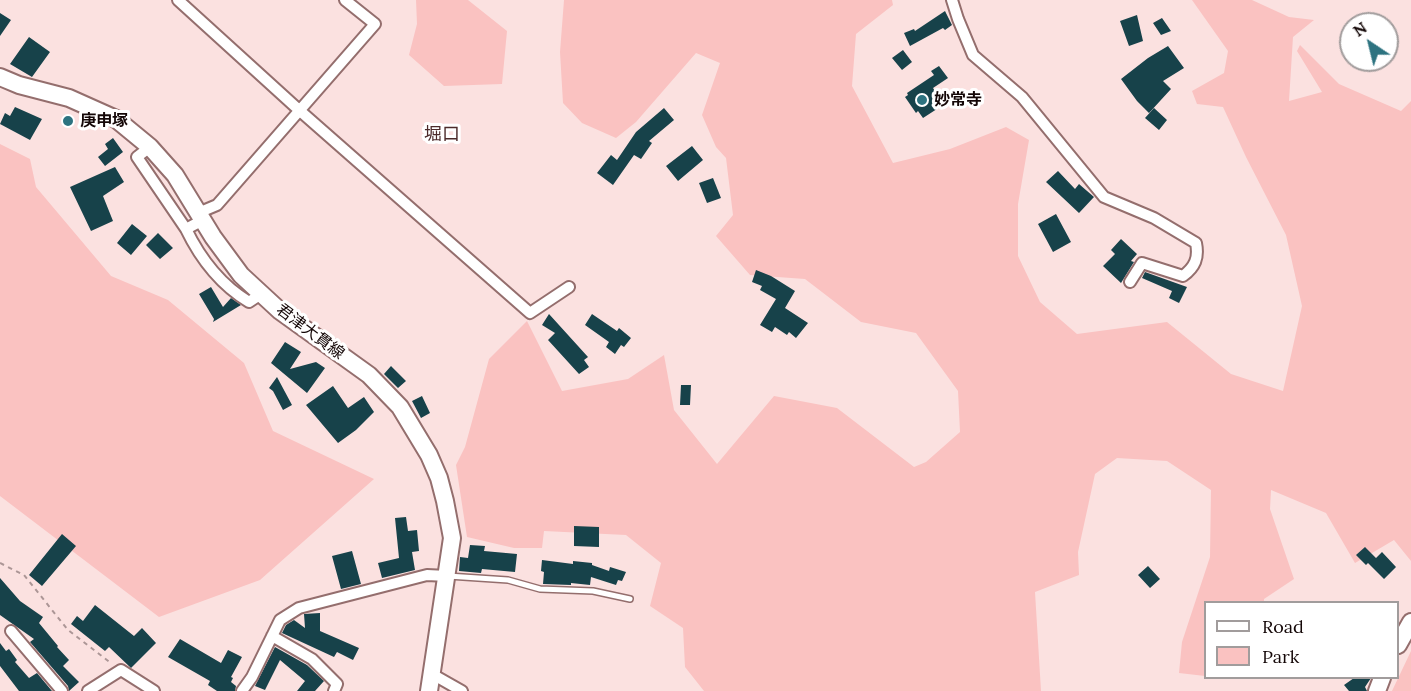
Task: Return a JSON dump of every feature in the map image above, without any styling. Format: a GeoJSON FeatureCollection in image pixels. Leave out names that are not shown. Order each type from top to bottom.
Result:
{"type":"FeatureCollection","features":[{"type":"Feature","properties":{"kind":"main road","name":"君津大貫線"},"geometry":{"type":"LineString","coordinates":[[0,77],[19,85],[69,98],[116,119],[150,147],[175,175],[229,260],[280,311],[369,375],[400,407],[417,431],[429,455],[445,501],[452,538],[429,691]]}},
{"type":"Feature","properties":{"kind":"main road"},"geometry":{"type":"LineString","coordinates":[[1399,643],[1411,622]]}},
{"type":"Feature","properties":{"kind":"street"},"geometry":{"type":"LineString","coordinates":[[178,0],[530,313],[568,287]]}},
{"type":"Feature","properties":{"kind":"street"},"geometry":{"type":"LineString","coordinates":[[186,229],[217,205],[375,24],[345,0]]}},
{"type":"Feature","properties":{"kind":"street"},"geometry":{"type":"LineString","coordinates":[[952,0],[973,56],[1022,97],[1104,197],[1154,218],[1196,243],[1197,258],[1191,270],[1183,276],[1142,263],[1130,282]]}},
{"type":"Feature","properties":{"kind":"street"},"geometry":{"type":"LineString","coordinates":[[150,147],[137,157],[217,276],[249,302],[261,294]]}},
{"type":"Feature","properties":{"kind":"street"},"geometry":{"type":"LineString","coordinates":[[242,691],[280,620],[298,608],[427,575],[447,576]]}},
{"type":"Feature","properties":{"kind":"street"},"geometry":{"type":"LineString","coordinates":[[11,631],[62,691]]}},
{"type":"Feature","properties":{"kind":"street"},"geometry":{"type":"LineString","coordinates":[[272,636],[312,659],[337,684],[334,691]]}},
{"type":"Feature","properties":{"kind":"street"},"geometry":{"type":"LineString","coordinates":[[88,691],[122,670],[154,691]]}},
{"type":"Feature","properties":{"kind":"street"},"geometry":{"type":"LineString","coordinates":[[432,674],[462,691]]}},
{"type":"Feature","properties":{"kind":"lane"},"geometry":{"type":"LineString","coordinates":[[447,576],[508,580],[540,589],[593,591],[630,599]]}},
{"type":"Feature","properties":{"kind":"path"},"geometry":{"type":"LineString","coordinates":[[0,563],[24,575],[68,630],[122,670]]}},
{"type":"Feature","properties":{"kind":"green space"},"geometry":{"type":"Polygon","coordinates":[[[416,0],[468,0],[507,31],[502,84],[444,86],[409,55],[417,24],[416,0]]]}},
{"type":"Feature","properties":{"kind":"green space"},"geometry":{"type":"Polygon","coordinates":[[[564,0],[892,0],[893,5],[856,34],[852,86],[893,163],[950,149],[1006,127],[1029,140],[1018,204],[1018,256],[1040,302],[1077,334],[1167,322],[1231,374],[1283,391],[1302,306],[1286,235],[1223,107],[1197,104],[1192,91],[1224,73],[1228,51],[1192,0],[1252,0],[1289,17],[1314,20],[1293,37],[1289,101],[1322,92],[1297,51],[1300,45],[1339,84],[1401,111],[1411,101],[1411,561],[1394,540],[1355,563],[1326,513],[1271,490],[1270,509],[1294,579],[1264,601],[1204,601],[1204,676],[1179,673],[1182,642],[1210,557],[1211,490],[1167,461],[1117,458],[1095,474],[1078,552],[1079,575],[1035,592],[1041,691],[704,691],[685,667],[683,628],[650,606],[661,563],[626,535],[544,531],[542,548],[514,548],[467,537],[456,465],[465,447],[489,359],[527,321],[562,391],[628,379],[664,355],[674,410],[717,464],[774,396],[837,408],[914,467],[926,462],[960,432],[958,391],[916,333],[861,322],[805,279],[750,275],[716,236],[733,215],[726,158],[716,147],[702,115],[720,63],[696,53],[636,122],[616,138],[582,123],[563,103],[560,52],[564,0]]]}},
{"type":"Feature","properties":{"kind":"green space"},"geometry":{"type":"Polygon","coordinates":[[[0,144],[30,159],[36,187],[111,276],[168,300],[244,363],[273,431],[374,479],[260,580],[159,617],[0,496],[0,144]]]}},
{"type":"Feature","properties":{"kind":"green space"},"geometry":{"type":"Polygon","coordinates":[[[1411,651],[1411,691],[1392,691],[1411,651]]]}},
{"type":"Feature","properties":{"kind":"building"},"geometry":{"type":"Polygon","coordinates":[[[945,11],[952,25],[910,46],[904,33],[914,29],[915,31],[945,11]]]}},
{"type":"Feature","properties":{"kind":"building"},"geometry":{"type":"Polygon","coordinates":[[[0,13],[11,20],[0,36],[0,13]]]}},
{"type":"Feature","properties":{"kind":"building"},"geometry":{"type":"Polygon","coordinates":[[[1137,15],[1143,41],[1129,46],[1120,21],[1137,15]]]}},
{"type":"Feature","properties":{"kind":"building"},"geometry":{"type":"Polygon","coordinates":[[[1162,18],[1171,31],[1161,35],[1153,23],[1162,18]]]}},
{"type":"Feature","properties":{"kind":"building"},"geometry":{"type":"Polygon","coordinates":[[[29,37],[50,52],[32,77],[10,64],[29,37]]]}},
{"type":"Feature","properties":{"kind":"building"},"geometry":{"type":"Polygon","coordinates":[[[1168,46],[1184,68],[1163,81],[1171,89],[1149,113],[1121,79],[1168,46]]]}},
{"type":"Feature","properties":{"kind":"building"},"geometry":{"type":"Polygon","coordinates":[[[903,50],[912,62],[902,70],[892,58],[903,50]]]}},
{"type":"Feature","properties":{"kind":"building","name":"妙常寺"},"geometry":{"type":"Polygon","coordinates":[[[939,66],[948,78],[933,88],[939,98],[936,101],[940,107],[923,118],[918,111],[916,113],[905,97],[907,93],[934,75],[931,71],[939,66]]]}},
{"type":"Feature","properties":{"kind":"building"},"geometry":{"type":"Polygon","coordinates":[[[15,107],[42,119],[30,140],[0,124],[5,113],[10,116],[15,107]]]}},
{"type":"Feature","properties":{"kind":"building"},"geometry":{"type":"Polygon","coordinates":[[[664,108],[674,120],[649,141],[652,143],[641,159],[634,155],[613,185],[597,173],[611,155],[617,160],[636,132],[664,108]]]}},
{"type":"Feature","properties":{"kind":"building"},"geometry":{"type":"Polygon","coordinates":[[[1154,108],[1167,120],[1159,130],[1145,118],[1154,108]]]}},
{"type":"Feature","properties":{"kind":"building"},"geometry":{"type":"Polygon","coordinates":[[[113,138],[123,152],[105,166],[98,157],[108,149],[105,144],[113,138]]]}},
{"type":"Feature","properties":{"kind":"building"},"geometry":{"type":"Polygon","coordinates":[[[692,146],[703,160],[678,181],[666,166],[692,146]]]}},
{"type":"Feature","properties":{"kind":"building"},"geometry":{"type":"Polygon","coordinates":[[[115,167],[124,182],[103,196],[113,221],[91,231],[70,187],[115,167]]]}},
{"type":"Feature","properties":{"kind":"building"},"geometry":{"type":"Polygon","coordinates":[[[1058,171],[1075,189],[1079,184],[1094,197],[1079,213],[1046,182],[1058,171]]]}},
{"type":"Feature","properties":{"kind":"building"},"geometry":{"type":"Polygon","coordinates":[[[713,178],[721,198],[707,203],[699,183],[713,178]]]}},
{"type":"Feature","properties":{"kind":"building"},"geometry":{"type":"Polygon","coordinates":[[[1056,214],[1071,242],[1053,252],[1038,224],[1056,214]]]}},
{"type":"Feature","properties":{"kind":"building"},"geometry":{"type":"Polygon","coordinates":[[[132,224],[147,236],[131,255],[117,243],[132,224]]]}},
{"type":"Feature","properties":{"kind":"building"},"geometry":{"type":"Polygon","coordinates":[[[158,233],[173,248],[160,259],[146,245],[158,233]]]}},
{"type":"Feature","properties":{"kind":"building"},"geometry":{"type":"Polygon","coordinates":[[[1121,239],[1137,254],[1131,261],[1134,262],[1121,283],[1103,266],[1115,254],[1111,250],[1121,239]]]}},
{"type":"Feature","properties":{"kind":"building"},"geometry":{"type":"Polygon","coordinates":[[[756,270],[771,276],[795,291],[785,308],[808,323],[796,338],[789,332],[787,335],[775,327],[772,332],[760,325],[776,299],[760,290],[762,286],[752,282],[756,270]]]}},
{"type":"Feature","properties":{"kind":"building"},"geometry":{"type":"Polygon","coordinates":[[[1145,272],[1187,287],[1179,303],[1169,298],[1172,291],[1142,278],[1145,272]]]}},
{"type":"Feature","properties":{"kind":"building"},"geometry":{"type":"Polygon","coordinates":[[[211,287],[223,307],[231,298],[241,305],[213,322],[214,319],[199,294],[211,287]]]}},
{"type":"Feature","properties":{"kind":"building"},"geometry":{"type":"Polygon","coordinates":[[[549,314],[588,357],[584,360],[589,367],[579,374],[548,340],[555,333],[542,325],[549,314]]]}},
{"type":"Feature","properties":{"kind":"building"},"geometry":{"type":"Polygon","coordinates":[[[592,314],[617,331],[619,328],[631,338],[624,347],[621,345],[615,354],[606,347],[609,342],[585,325],[592,314]]]}},
{"type":"Feature","properties":{"kind":"building"},"geometry":{"type":"Polygon","coordinates":[[[285,342],[301,352],[290,369],[316,362],[325,368],[307,393],[271,363],[285,342]]]}},
{"type":"Feature","properties":{"kind":"building"},"geometry":{"type":"Polygon","coordinates":[[[391,366],[406,381],[398,388],[384,374],[391,366]]]}},
{"type":"Feature","properties":{"kind":"building"},"geometry":{"type":"Polygon","coordinates":[[[277,377],[292,405],[283,410],[269,388],[277,377]]]}},
{"type":"Feature","properties":{"kind":"building"},"geometry":{"type":"Polygon","coordinates":[[[681,385],[691,385],[690,405],[680,405],[681,385]]]}},
{"type":"Feature","properties":{"kind":"building"},"geometry":{"type":"Polygon","coordinates":[[[333,386],[348,408],[364,397],[374,412],[356,430],[338,443],[306,405],[333,386]]]}},
{"type":"Feature","properties":{"kind":"building"},"geometry":{"type":"Polygon","coordinates":[[[422,396],[430,413],[421,418],[412,401],[422,396]]]}},
{"type":"Feature","properties":{"kind":"building"},"geometry":{"type":"Polygon","coordinates":[[[406,517],[408,531],[417,530],[419,551],[412,552],[415,570],[382,578],[378,563],[399,558],[395,518],[406,517]]]}},
{"type":"Feature","properties":{"kind":"building"},"geometry":{"type":"Polygon","coordinates":[[[574,526],[599,527],[599,547],[574,546],[574,526]]]}},
{"type":"Feature","properties":{"kind":"building"},"geometry":{"type":"Polygon","coordinates":[[[62,534],[76,546],[42,586],[29,575],[62,534]]]}},
{"type":"Feature","properties":{"kind":"building"},"geometry":{"type":"Polygon","coordinates":[[[470,545],[485,546],[484,551],[517,554],[515,572],[482,569],[481,573],[459,571],[460,557],[468,558],[470,545]]]}},
{"type":"Feature","properties":{"kind":"building"},"geometry":{"type":"Polygon","coordinates":[[[1365,547],[1376,558],[1382,552],[1396,567],[1384,579],[1356,555],[1365,547]]]}},
{"type":"Feature","properties":{"kind":"building"},"geometry":{"type":"Polygon","coordinates":[[[352,551],[361,584],[341,589],[332,556],[352,551]]]}},
{"type":"Feature","properties":{"kind":"building"},"geometry":{"type":"Polygon","coordinates":[[[542,560],[573,564],[573,561],[592,563],[592,565],[609,571],[610,567],[626,572],[622,581],[618,580],[616,585],[591,577],[590,585],[543,584],[542,560]]]}},
{"type":"Feature","properties":{"kind":"building"},"geometry":{"type":"Polygon","coordinates":[[[1148,566],[1160,579],[1150,588],[1138,575],[1148,566]]]}},
{"type":"Feature","properties":{"kind":"building"},"geometry":{"type":"Polygon","coordinates":[[[0,578],[20,601],[43,617],[39,623],[69,660],[63,666],[79,682],[69,691],[68,686],[30,642],[34,639],[0,615],[0,578]]]}},
{"type":"Feature","properties":{"kind":"building"},"geometry":{"type":"Polygon","coordinates":[[[95,605],[134,636],[142,628],[156,643],[131,668],[109,647],[105,651],[71,624],[77,616],[83,621],[95,605]]]}},
{"type":"Feature","properties":{"kind":"building"},"geometry":{"type":"Polygon","coordinates":[[[320,613],[320,631],[359,648],[353,660],[337,652],[334,657],[282,633],[286,625],[294,620],[305,628],[304,614],[320,613]]]}},
{"type":"Feature","properties":{"kind":"building"},"geometry":{"type":"Polygon","coordinates":[[[180,639],[221,663],[228,650],[242,657],[231,677],[233,678],[231,682],[236,686],[235,691],[217,691],[208,685],[210,681],[168,657],[180,639]]]}},
{"type":"Feature","properties":{"kind":"building"},"geometry":{"type":"Polygon","coordinates":[[[0,643],[6,651],[9,649],[17,660],[15,662],[29,678],[37,673],[52,691],[19,691],[0,666],[0,643]]]}},
{"type":"Feature","properties":{"kind":"building"},"geometry":{"type":"Polygon","coordinates":[[[275,647],[307,665],[324,681],[315,691],[297,691],[305,681],[280,660],[265,690],[255,686],[275,647]]]}},
{"type":"Feature","properties":{"kind":"building"},"geometry":{"type":"Polygon","coordinates":[[[1353,679],[1370,679],[1365,687],[1367,691],[1349,691],[1344,685],[1353,679]]]}},
{"type":"Feature","properties":{"kind":"place","name":"妙常寺"},"geometry":{"type":"Point","coordinates":[922,100]}},
{"type":"Feature","properties":{"kind":"place","name":"庚申塚"},"geometry":{"type":"Point","coordinates":[68,121]}},
{"type":"Feature","properties":{"kind":"district","name":"堀口"},"geometry":{"type":"Point","coordinates":[442,135]}}]}
